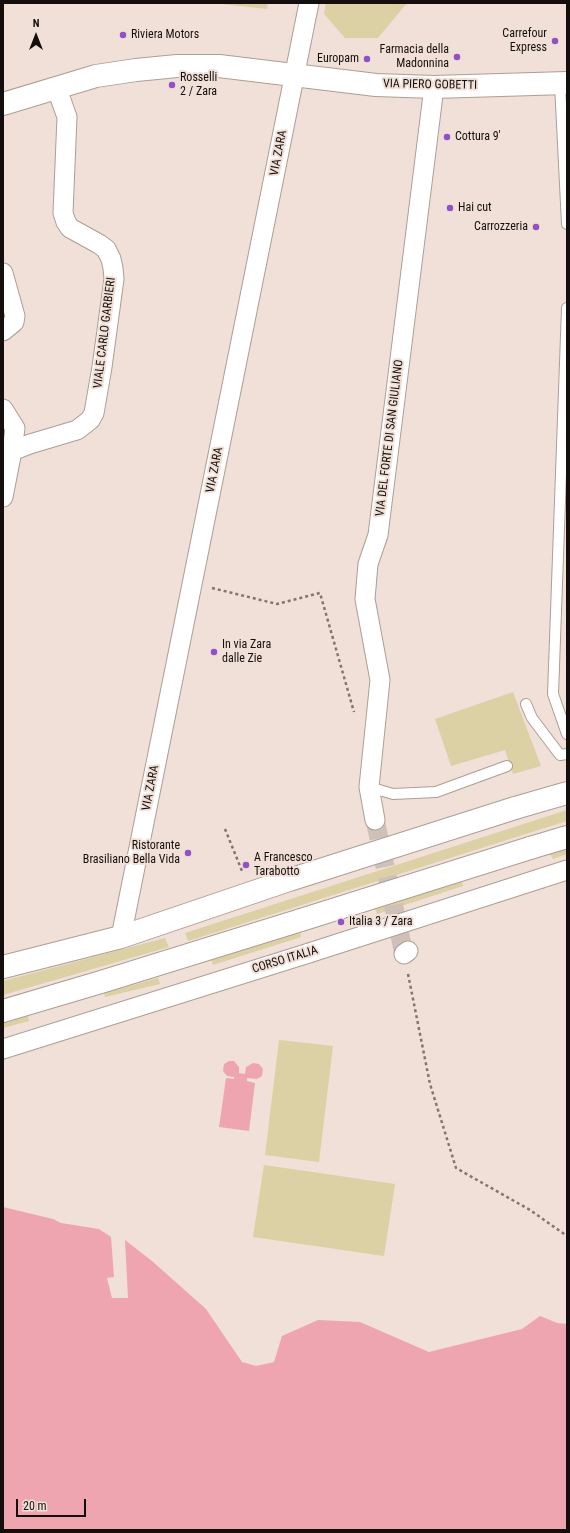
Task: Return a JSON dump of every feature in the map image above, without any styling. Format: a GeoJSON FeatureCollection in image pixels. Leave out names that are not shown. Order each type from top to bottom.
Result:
{"type":"FeatureCollection","features":[{"type":"Feature","properties":{"kind":"main road","name":"VIA PIERO GOBETTI"},"geometry":{"type":"LineString","coordinates":[[3,104],[58,89],[96,76],[177,66],[218,66],[376,85],[434,87],[565,84]]}},
{"type":"Feature","properties":{"kind":"main road"},"geometry":{"type":"LineString","coordinates":[[3,967],[121,938],[289,880],[515,808],[567,793]]}},
{"type":"Feature","properties":{"kind":"main road"},"geometry":{"type":"LineString","coordinates":[[3,1011],[301,920],[567,836]]}},
{"type":"Feature","properties":{"kind":"street","name":"VIA ZARA"},"geometry":{"type":"LineString","coordinates":[[121,938],[309,3]]}},
{"type":"Feature","properties":{"kind":"street","name":"VIA DEL FORTE DI SAN GIULIANO"},"geometry":{"type":"LineString","coordinates":[[375,820],[369,787],[380,680],[365,599],[368,564],[378,535],[434,87]]}},
{"type":"Feature","properties":{"kind":"street","name":"VIALE CARLO GARBIERI"},"geometry":{"type":"LineString","coordinates":[[12,451],[77,430],[90,420],[94,413],[102,366],[114,279],[111,259],[106,249],[100,244],[70,228],[63,213],[67,117],[58,89]]}},
{"type":"Feature","properties":{"kind":"street"},"geometry":{"type":"LineString","coordinates":[[3,273],[16,316],[14,322],[3,331]]}},
{"type":"Feature","properties":{"kind":"street"},"geometry":{"type":"LineString","coordinates":[[3,409],[15,428],[3,497]]}},
{"type":"Feature","properties":{"kind":"street","name":"CORSO ITALIA"},"geometry":{"type":"LineString","coordinates":[[3,1049],[310,953],[567,870]]}},
{"type":"Feature","properties":{"kind":"lane"},"geometry":{"type":"LineString","coordinates":[[565,84],[567,224]]}},
{"type":"Feature","properties":{"kind":"lane"},"geometry":{"type":"LineString","coordinates":[[567,308],[553,694],[567,734]]}},
{"type":"Feature","properties":{"kind":"lane"},"geometry":{"type":"LineString","coordinates":[[526,704],[532,718],[560,755],[567,754]]}},
{"type":"Feature","properties":{"kind":"lane"},"geometry":{"type":"LineString","coordinates":[[369,787],[393,794],[436,792],[507,766]]}},
{"type":"Feature","properties":{"kind":"path"},"geometry":{"type":"LineString","coordinates":[[192,583],[277,604],[320,593],[356,719]]}},
{"type":"Feature","properties":{"kind":"path"},"geometry":{"type":"LineString","coordinates":[[225,829],[242,871]]}},
{"type":"Feature","properties":{"kind":"path"},"geometry":{"type":"LineString","coordinates":[[406,953],[430,1084],[456,1168],[530,1210],[567,1236]]}},
{"type":"Feature","properties":{"kind":"shaded area"},"geometry":{"type":"Polygon","coordinates":[[[212,3],[268,3],[267,9],[212,3]]]}},
{"type":"Feature","properties":{"kind":"shaded area"},"geometry":{"type":"Polygon","coordinates":[[[326,3],[407,3],[378,38],[345,38],[324,14],[326,3]]]}},
{"type":"Feature","properties":{"kind":"shaded area"},"geometry":{"type":"Polygon","coordinates":[[[513,692],[541,766],[513,774],[505,750],[451,766],[435,719],[513,692]]]}},
{"type":"Feature","properties":{"kind":"shaded area"},"geometry":{"type":"Polygon","coordinates":[[[567,810],[567,821],[188,941],[185,933],[567,810]]]}},
{"type":"Feature","properties":{"kind":"shaded area"},"geometry":{"type":"Polygon","coordinates":[[[567,849],[567,854],[553,859],[550,854],[567,849]]]}},
{"type":"Feature","properties":{"kind":"shaded area"},"geometry":{"type":"Polygon","coordinates":[[[462,882],[463,886],[377,914],[375,908],[462,882]]]}},
{"type":"Feature","properties":{"kind":"shaded area"},"geometry":{"type":"Polygon","coordinates":[[[300,932],[301,937],[213,965],[211,960],[300,932]]]}},
{"type":"Feature","properties":{"kind":"shaded area"},"geometry":{"type":"Polygon","coordinates":[[[165,938],[169,947],[3,995],[3,981],[165,938]]]}},
{"type":"Feature","properties":{"kind":"shaded area"},"geometry":{"type":"Polygon","coordinates":[[[158,978],[160,984],[105,997],[104,993],[158,978]]]}},
{"type":"Feature","properties":{"kind":"shaded area"},"geometry":{"type":"Polygon","coordinates":[[[28,1016],[29,1021],[3,1028],[3,1023],[28,1016]]]}},
{"type":"Feature","properties":{"kind":"shaded area"},"geometry":{"type":"Polygon","coordinates":[[[279,1040],[333,1046],[319,1162],[265,1155],[279,1040]]]}},
{"type":"Feature","properties":{"kind":"shaded area"},"geometry":{"type":"Polygon","coordinates":[[[229,1061],[234,1061],[239,1067],[239,1073],[245,1074],[246,1067],[253,1063],[259,1064],[263,1069],[262,1076],[257,1079],[247,1078],[247,1081],[255,1083],[249,1131],[219,1127],[226,1078],[234,1079],[234,1077],[227,1076],[223,1071],[224,1064],[229,1061]]]}},
{"type":"Feature","properties":{"kind":"shaded area"},"geometry":{"type":"Polygon","coordinates":[[[264,1165],[395,1184],[384,1256],[253,1237],[264,1165]]]}},
{"type":"Feature","properties":{"kind":"shaded area"},"geometry":{"type":"Polygon","coordinates":[[[3,1207],[53,1219],[61,1223],[99,1229],[111,1237],[114,1277],[107,1278],[112,1298],[128,1298],[125,1240],[152,1261],[206,1309],[242,1362],[256,1366],[274,1362],[282,1336],[318,1320],[360,1322],[429,1352],[522,1329],[540,1316],[557,1323],[567,1324],[567,1530],[3,1530],[3,1207]]]}},
{"type":"Feature","properties":{"kind":"tunnel"},"geometry":{"type":"LineString","coordinates":[[375,820],[404,954]]}},
{"type":"Feature","properties":{"kind":"place","name":"Riviera Motors"},"geometry":{"type":"Point","coordinates":[123,35]}},
{"type":"Feature","properties":{"kind":"place","name":"Carrefour Express"},"geometry":{"type":"Point","coordinates":[555,41]}},
{"type":"Feature","properties":{"kind":"place","name":"Farmacia della Madonnina"},"geometry":{"type":"Point","coordinates":[457,57]}},
{"type":"Feature","properties":{"kind":"place","name":"Europam"},"geometry":{"type":"Point","coordinates":[367,59]}},
{"type":"Feature","properties":{"kind":"place","name":"Rosselli 2 / Zara"},"geometry":{"type":"Point","coordinates":[172,85]}},
{"type":"Feature","properties":{"kind":"place","name":"Cottura 9'"},"geometry":{"type":"Point","coordinates":[447,137]}},
{"type":"Feature","properties":{"kind":"place","name":"Hai cut"},"geometry":{"type":"Point","coordinates":[450,208]}},
{"type":"Feature","properties":{"kind":"place","name":"Carrozzeria"},"geometry":{"type":"Point","coordinates":[536,227]}},
{"type":"Feature","properties":{"kind":"place","name":"In via Zara dalle Zie"},"geometry":{"type":"Point","coordinates":[214,652]}},
{"type":"Feature","properties":{"kind":"place","name":"Ristorante Brasiliano Bella Vida"},"geometry":{"type":"Point","coordinates":[188,853]}},
{"type":"Feature","properties":{"kind":"place","name":"A Francesco Tarabotto"},"geometry":{"type":"Point","coordinates":[246,865]}},
{"type":"Feature","properties":{"kind":"place","name":"Italia 3 / Zara"},"geometry":{"type":"Point","coordinates":[341,922]}}]}
